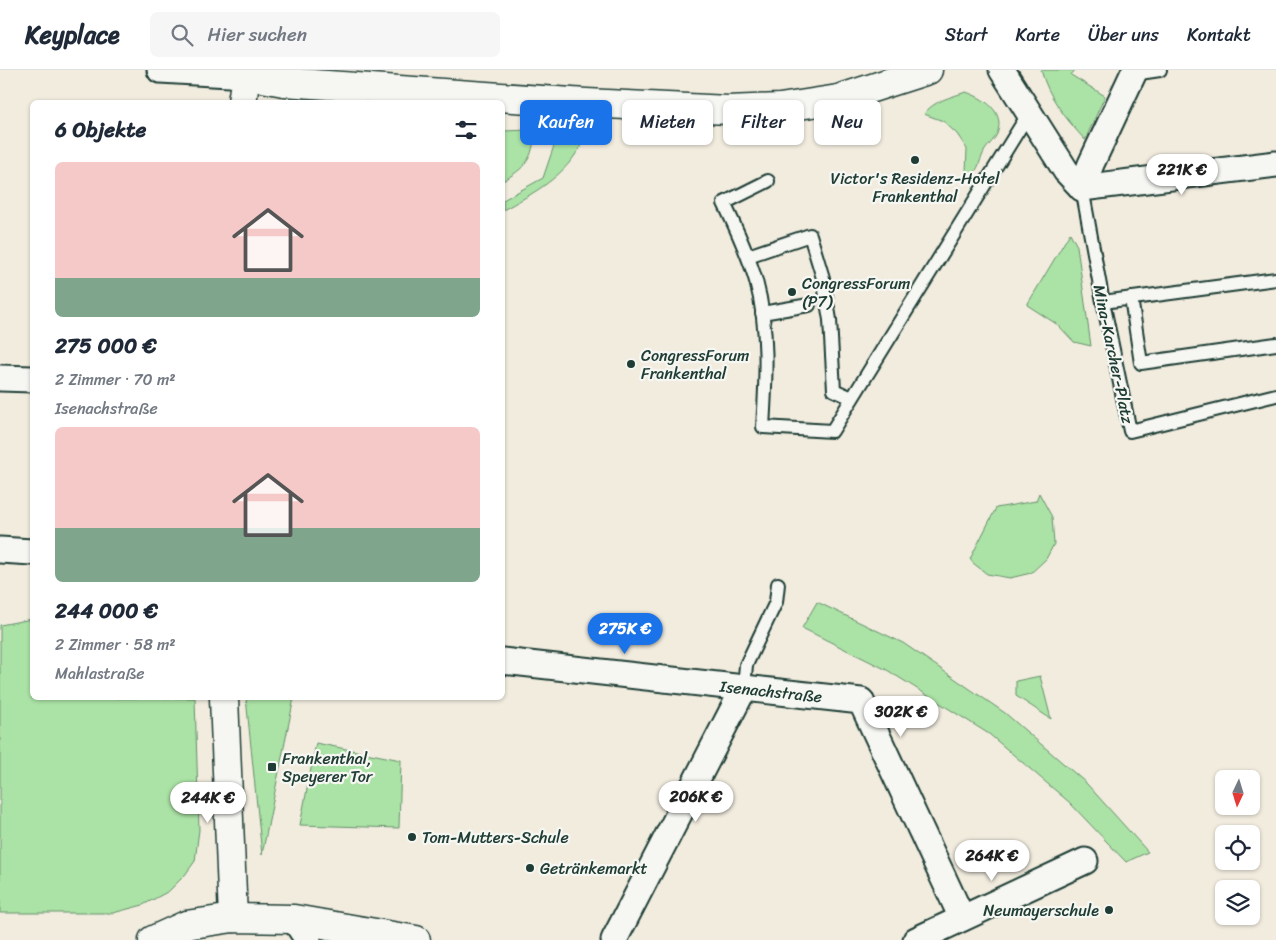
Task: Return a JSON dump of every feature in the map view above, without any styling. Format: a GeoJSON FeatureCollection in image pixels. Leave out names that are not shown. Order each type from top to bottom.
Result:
{"type":"FeatureCollection","features":[{"type":"Feature","properties":{"kind":"main road"},"geometry":{"type":"LineString","coordinates":[[242,100],[247,72],[284,82],[586,103],[728,110],[780,108],[838,99],[928,70]]}},
{"type":"Feature","properties":{"kind":"main road"},"geometry":{"type":"LineString","coordinates":[[324,100],[350,87]]}},
{"type":"Feature","properties":{"kind":"main road"},"geometry":{"type":"LineString","coordinates":[[224,700],[232,918]]}},
{"type":"Feature","properties":{"kind":"main road"},"geometry":{"type":"LineString","coordinates":[[154,940],[186,925],[232,918],[301,930],[416,940]]}},
{"type":"Feature","properties":{"kind":"street"},"geometry":{"type":"LineString","coordinates":[[160,70],[247,72]]}},
{"type":"Feature","properties":{"kind":"street"},"geometry":{"type":"LineString","coordinates":[[1002,70],[1066,171],[1082,188]]}},
{"type":"Feature","properties":{"kind":"street"},"geometry":{"type":"LineString","coordinates":[[1082,188],[1091,164],[1134,72]]}},
{"type":"Feature","properties":{"kind":"street"},"geometry":{"type":"LineString","coordinates":[[1082,188],[1276,164]]}},
{"type":"Feature","properties":{"kind":"street"},"geometry":{"type":"LineString","coordinates":[[0,378],[30,379]]}},
{"type":"Feature","properties":{"kind":"street"},"geometry":{"type":"LineString","coordinates":[[0,550],[30,552]]}},
{"type":"Feature","properties":{"kind":"street","name":"Isenachstraße"},"geometry":{"type":"LineString","coordinates":[[505,661],[861,701],[962,918]]}},
{"type":"Feature","properties":{"kind":"street"},"geometry":{"type":"LineString","coordinates":[[614,940],[744,688]]}},
{"type":"Feature","properties":{"kind":"street"},"geometry":{"type":"LineString","coordinates":[[916,940],[1084,861]]}},
{"type":"Feature","properties":{"kind":"lane"},"geometry":{"type":"LineString","coordinates":[[1134,72],[1160,70]]}},
{"type":"Feature","properties":{"kind":"lane"},"geometry":{"type":"LineString","coordinates":[[768,181],[724,202],[748,256],[762,313],[766,356],[764,427],[832,431],[1029,113]]}},
{"type":"Feature","properties":{"kind":"lane","name":"Mina-Karcher-Platz"},"geometry":{"type":"LineString","coordinates":[[1082,188],[1130,431],[1276,395]]}},
{"type":"Feature","properties":{"kind":"lane"},"geometry":{"type":"LineString","coordinates":[[748,256],[810,236],[823,278],[830,320],[834,390],[852,398]]}},
{"type":"Feature","properties":{"kind":"lane"},"geometry":{"type":"LineString","coordinates":[[1103,302],[1276,279]]}},
{"type":"Feature","properties":{"kind":"lane"},"geometry":{"type":"LineString","coordinates":[[1131,298],[1141,363],[1276,344]]}},
{"type":"Feature","properties":{"kind":"lane"},"geometry":{"type":"LineString","coordinates":[[762,313],[809,305]]}},
{"type":"Feature","properties":{"kind":"lane"},"geometry":{"type":"LineString","coordinates":[[744,688],[746,665],[776,602],[778,584]]}},
{"type":"Feature","properties":{"kind":"green space"},"geometry":{"type":"Polygon","coordinates":[[[1041,70],[1075,70],[1071,75],[1105,96],[1085,140],[1053,99],[1041,70]]]}},
{"type":"Feature","properties":{"kind":"green space"},"geometry":{"type":"Polygon","coordinates":[[[966,92],[986,102],[996,112],[999,126],[996,136],[985,150],[978,167],[971,177],[966,171],[967,149],[957,134],[943,121],[924,114],[937,103],[966,92]]]}},
{"type":"Feature","properties":{"kind":"green space"},"geometry":{"type":"Polygon","coordinates":[[[520,130],[520,145],[533,145],[532,149],[524,165],[505,180],[505,131],[520,130]]]}},
{"type":"Feature","properties":{"kind":"green space"},"geometry":{"type":"Polygon","coordinates":[[[554,145],[581,145],[559,174],[538,190],[505,209],[505,199],[543,178],[554,145]]]}},
{"type":"Feature","properties":{"kind":"green space"},"geometry":{"type":"Polygon","coordinates":[[[1070,233],[1077,246],[1091,346],[1074,342],[1058,325],[1027,305],[1070,233]]]}},
{"type":"Feature","properties":{"kind":"green space"},"geometry":{"type":"Polygon","coordinates":[[[1039,493],[1052,517],[1054,544],[1046,559],[1031,573],[1010,578],[987,574],[970,559],[996,508],[1036,501],[1039,493]]]}},
{"type":"Feature","properties":{"kind":"green space"},"geometry":{"type":"Polygon","coordinates":[[[817,602],[903,643],[1005,713],[1086,783],[1148,852],[1126,862],[1069,802],[989,734],[887,670],[802,628],[817,602]]]}},
{"type":"Feature","properties":{"kind":"green space"},"geometry":{"type":"Polygon","coordinates":[[[30,619],[30,700],[195,700],[199,830],[195,861],[185,875],[169,891],[143,905],[113,913],[0,913],[0,625],[30,619]]]}},
{"type":"Feature","properties":{"kind":"green space"},"geometry":{"type":"Polygon","coordinates":[[[1040,676],[1051,719],[1016,696],[1016,681],[1040,676]]]}},
{"type":"Feature","properties":{"kind":"green space"},"geometry":{"type":"Polygon","coordinates":[[[246,700],[294,700],[262,855],[246,700]]]}},
{"type":"Feature","properties":{"kind":"green space"},"geometry":{"type":"Polygon","coordinates":[[[316,743],[401,760],[399,828],[300,825],[316,743]]]}},
{"type":"Feature","properties":{"kind":"place","name":"Victor's Residenz-Hotel Frankenthal"},"geometry":{"type":"Point","coordinates":[915,160]}},
{"type":"Feature","properties":{"kind":"place","name":"CongressForum (P7)"},"geometry":{"type":"Point","coordinates":[792,292]}},
{"type":"Feature","properties":{"kind":"place","name":"CongressForum Frankenthal"},"geometry":{"type":"Point","coordinates":[631,364]}},
{"type":"Feature","properties":{"kind":"place","name":"Frankenthal, Speyerer Tor"},"geometry":{"type":"Point","coordinates":[272,767]}},
{"type":"Feature","properties":{"kind":"place","name":"Tom-Mutters-Schule"},"geometry":{"type":"Point","coordinates":[412,837]}},
{"type":"Feature","properties":{"kind":"place","name":"Getränkemarkt"},"geometry":{"type":"Point","coordinates":[530,868]}},
{"type":"Feature","properties":{"kind":"place","name":"Neumayerschule"},"geometry":{"type":"Point","coordinates":[1109,910]}}]}
